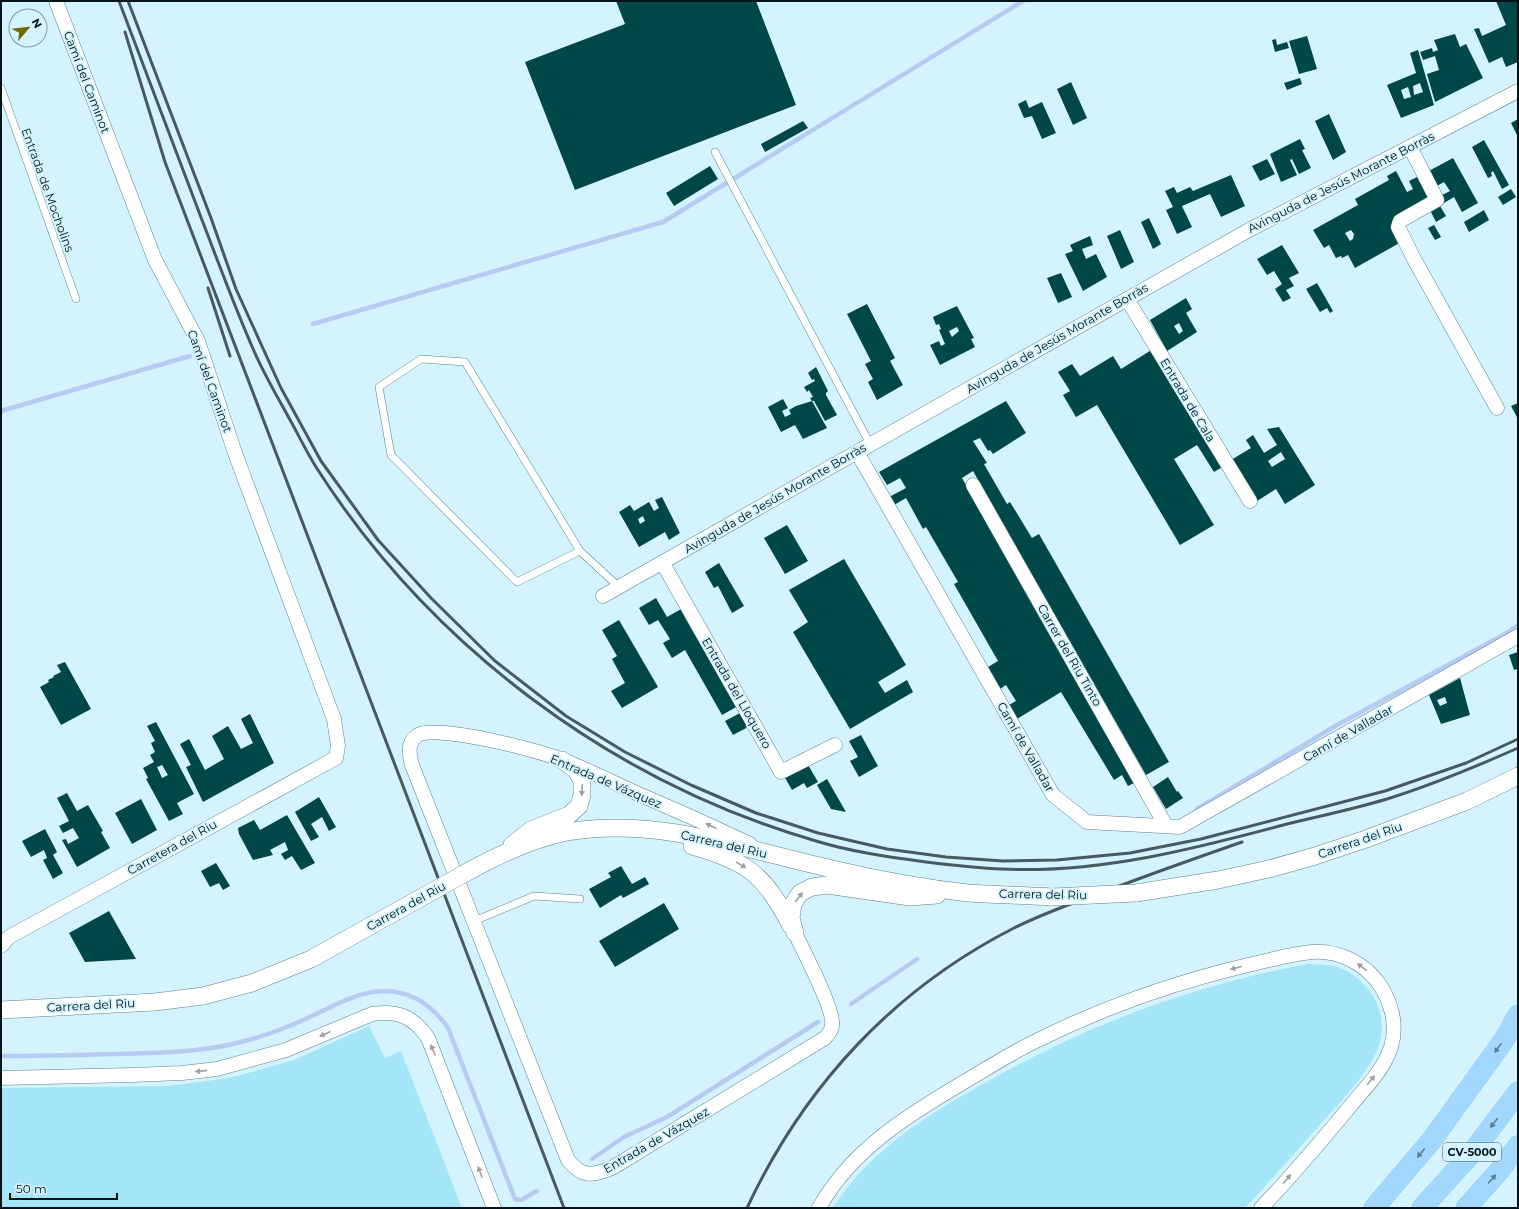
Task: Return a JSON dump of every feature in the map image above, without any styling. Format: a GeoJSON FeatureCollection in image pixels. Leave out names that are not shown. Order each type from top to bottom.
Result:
{"type":"FeatureCollection","features":[{"type":"Feature","properties":{"kind":"highway"},"geometry":{"type":"LineString","coordinates":[[1374,1208],[1432,1141],[1504,1040],[1518,1015]]}},
{"type":"Feature","properties":{"kind":"highway","name":"CV-5000"},"geometry":{"type":"LineString","coordinates":[[1422,1208],[1471,1154],[1518,1092]]}},
{"type":"Feature","properties":{"kind":"highway","name":"CV-5000"},"geometry":{"type":"LineString","coordinates":[[1466,1208],[1499,1171],[1518,1146]]}},
{"type":"Feature","properties":{"kind":"street","name":"Camí del Caminot"},"geometry":{"type":"LineString","coordinates":[[56,1],[155,260],[198,341],[235,453],[334,719],[338,746]]}},
{"type":"Feature","properties":{"kind":"street","name":"Avinguda de Jesús Morante Borràs"},"geometry":{"type":"LineString","coordinates":[[602,596],[1249,230],[1518,91]]}},
{"type":"Feature","properties":{"kind":"street"},"geometry":{"type":"LineString","coordinates":[[1410,147],[1437,200],[1400,221],[1398,227],[1414,259],[1497,408]]}},
{"type":"Feature","properties":{"kind":"street","name":"Entrada de Cala"},"geometry":{"type":"LineString","coordinates":[[1127,299],[1250,501]]}},
{"type":"Feature","properties":{"kind":"street","name":"Camí de Valladar"},"geometry":{"type":"LineString","coordinates":[[857,452],[1053,795],[1087,822],[1180,827],[1202,816],[1518,636]]}},
{"type":"Feature","properties":{"kind":"street","name":"Carrer del Riu Tinto"},"geometry":{"type":"LineString","coordinates":[[973,485],[1166,826]]}},
{"type":"Feature","properties":{"kind":"street","name":"Entrada del Lloquero"},"geometry":{"type":"LineString","coordinates":[[662,562],[781,772],[834,745]]}},
{"type":"Feature","properties":{"kind":"street","name":"Entrada de Vázquez"},"geometry":{"type":"LineString","coordinates":[[772,855],[722,831],[562,760],[494,741],[467,736],[425,732],[417,735],[412,741],[410,747],[409,756],[412,765],[568,1160],[574,1168],[581,1173],[589,1175],[600,1173],[612,1168],[825,1038],[830,1033],[832,1025],[831,1011],[795,933]]}},
{"type":"Feature","properties":{"kind":"street","name":"Carretera del Riu"},"geometry":{"type":"LineString","coordinates":[[1,946],[9,937],[336,758],[338,746]]}},
{"type":"Feature","properties":{"kind":"street"},"geometry":{"type":"LineString","coordinates":[[499,854],[531,830],[569,816],[579,806],[582,796],[582,782],[576,770],[562,760]]}},
{"type":"Feature","properties":{"kind":"street","name":"Carrera del Riu"},"geometry":{"type":"LineString","coordinates":[[1,1010],[155,1002],[210,995],[252,983],[311,959],[499,854],[566,832],[624,827],[666,831],[700,837],[887,881],[968,893],[1052,896],[1136,893],[1218,880],[1276,867],[1315,856],[1366,839],[1467,801],[1518,776]]}},
{"type":"Feature","properties":{"kind":"street","name":"Carrera del Riu"},"geometry":{"type":"LineString","coordinates":[[1467,801],[1518,789]]}},
{"type":"Feature","properties":{"kind":"street"},"geometry":{"type":"LineString","coordinates":[[624,827],[706,850],[739,863],[760,879],[775,896],[795,933]]}},
{"type":"Feature","properties":{"kind":"street"},"geometry":{"type":"LineString","coordinates":[[795,933],[791,918],[793,904],[800,894],[812,887],[827,885],[910,897],[968,893]]}},
{"type":"Feature","properties":{"kind":"street"},"geometry":{"type":"LineString","coordinates":[[819,1208],[841,1176],[859,1156],[899,1122],[1004,1058],[1055,1032],[1111,1008],[1152,993],[1232,969],[1313,952],[1346,958],[1360,964],[1373,976],[1383,989],[1390,1004],[1392,1016],[1394,1029],[1392,1044],[1380,1069],[1334,1126],[1261,1208]]}},
{"type":"Feature","properties":{"kind":"street"},"geometry":{"type":"LineString","coordinates":[[1,1078],[182,1073],[217,1069],[286,1050],[372,1014],[383,1012],[405,1016],[422,1029],[428,1038],[494,1208]]}},
{"type":"Feature","properties":{"kind":"lane","name":"Entrada de Mocholins"},"geometry":{"type":"LineString","coordinates":[[1,88],[21,148],[76,299]]}},
{"type":"Feature","properties":{"kind":"lane"},"geometry":{"type":"LineString","coordinates":[[715,152],[870,444]]}},
{"type":"Feature","properties":{"kind":"lane"},"geometry":{"type":"LineString","coordinates":[[580,551],[516,582],[391,455],[379,387],[422,359],[466,362],[580,551],[619,587]]}},
{"type":"Feature","properties":{"kind":"lane"},"geometry":{"type":"LineString","coordinates":[[474,920],[534,896],[580,899]]}},
{"type":"Feature","properties":{"kind":"shaded area"},"geometry":{"type":"Polygon","coordinates":[[[1308,964],[1327,965],[1342,969],[1349,972],[1362,982],[1373,996],[1379,1009],[1382,1024],[1381,1038],[1368,1067],[1344,1098],[1245,1208],[833,1208],[848,1187],[881,1152],[919,1122],[1021,1063],[1100,1026],[1140,1010],[1223,983],[1308,964]]]}},
{"type":"Feature","properties":{"kind":"shaded area"},"geometry":{"type":"Polygon","coordinates":[[[369,1026],[385,1058],[401,1051],[462,1208],[1,1208],[1,1088],[167,1086],[230,1078],[294,1060],[369,1026]]]}},
{"type":"Feature","properties":{"kind":"building"},"geometry":{"type":"Polygon","coordinates":[[[616,1],[756,1],[796,105],[575,190],[525,62],[625,24],[616,1]]]}},
{"type":"Feature","properties":{"kind":"building"},"geometry":{"type":"Polygon","coordinates":[[[1496,1],[1518,1],[1518,62],[1506,67],[1502,57],[1489,63],[1474,29],[1479,28],[1482,36],[1506,25],[1496,1]]]}},
{"type":"Feature","properties":{"kind":"building"},"geometry":{"type":"Polygon","coordinates":[[[1455,34],[1460,47],[1466,44],[1483,78],[1435,102],[1427,74],[1439,70],[1435,56],[1423,60],[1420,52],[1432,48],[1433,52],[1438,50],[1434,40],[1455,34]]]}},
{"type":"Feature","properties":{"kind":"building"},"geometry":{"type":"Polygon","coordinates":[[[1307,36],[1317,69],[1299,74],[1289,41],[1307,36]]]}},
{"type":"Feature","properties":{"kind":"building"},"geometry":{"type":"Polygon","coordinates":[[[1276,39],[1277,45],[1287,42],[1289,48],[1275,52],[1272,40],[1276,39]]]}},
{"type":"Feature","properties":{"kind":"building"},"geometry":{"type":"Polygon","coordinates":[[[1418,50],[1434,105],[1401,118],[1387,85],[1416,73],[1410,53],[1418,50]],[[1420,83],[1413,86],[1414,95],[1423,92],[1420,83]],[[1408,87],[1401,90],[1404,99],[1411,97],[1408,87]]]}},
{"type":"Feature","properties":{"kind":"building"},"geometry":{"type":"Polygon","coordinates":[[[1300,78],[1302,84],[1287,90],[1284,83],[1300,78]]]}},
{"type":"Feature","properties":{"kind":"building"},"geometry":{"type":"Polygon","coordinates":[[[1071,82],[1087,118],[1073,125],[1057,89],[1071,82]]]}},
{"type":"Feature","properties":{"kind":"building"},"geometry":{"type":"Polygon","coordinates":[[[1026,100],[1029,108],[1042,102],[1056,133],[1042,139],[1032,116],[1024,118],[1018,104],[1026,100]]]}},
{"type":"Feature","properties":{"kind":"building"},"geometry":{"type":"Polygon","coordinates":[[[1329,114],[1346,152],[1333,160],[1315,121],[1329,114]]]}},
{"type":"Feature","properties":{"kind":"building"},"geometry":{"type":"Polygon","coordinates":[[[1518,119],[1518,137],[1511,123],[1518,119]]]}},
{"type":"Feature","properties":{"kind":"building"},"geometry":{"type":"Polygon","coordinates":[[[803,121],[808,128],[765,152],[761,144],[803,121]]]}},
{"type":"Feature","properties":{"kind":"building"},"geometry":{"type":"Polygon","coordinates":[[[1300,139],[1305,149],[1302,150],[1311,168],[1299,174],[1292,159],[1290,160],[1297,175],[1281,182],[1270,154],[1300,139]]]}},
{"type":"Feature","properties":{"kind":"building"},"geometry":{"type":"Polygon","coordinates":[[[1484,140],[1509,185],[1502,189],[1493,171],[1491,173],[1492,176],[1488,178],[1472,147],[1484,140]]]}},
{"type":"Feature","properties":{"kind":"building"},"geometry":{"type":"Polygon","coordinates":[[[1453,158],[1478,203],[1462,212],[1454,197],[1444,203],[1440,196],[1450,191],[1444,182],[1435,187],[1427,172],[1453,158]]]}},
{"type":"Feature","properties":{"kind":"building"},"geometry":{"type":"Polygon","coordinates":[[[1267,159],[1275,174],[1260,181],[1252,166],[1267,159]]]}},
{"type":"Feature","properties":{"kind":"building"},"geometry":{"type":"Polygon","coordinates":[[[710,166],[718,179],[674,206],[666,193],[710,166]]]}},
{"type":"Feature","properties":{"kind":"building"},"geometry":{"type":"Polygon","coordinates":[[[1396,171],[1407,192],[1413,189],[1409,181],[1419,176],[1433,199],[1395,220],[1403,241],[1355,268],[1348,255],[1342,258],[1341,256],[1336,258],[1329,245],[1324,248],[1313,230],[1358,205],[1355,199],[1389,180],[1387,176],[1396,171]],[[1351,230],[1345,233],[1350,241],[1353,239],[1354,234],[1351,230]]]}},
{"type":"Feature","properties":{"kind":"building"},"geometry":{"type":"Polygon","coordinates":[[[1231,175],[1245,206],[1221,217],[1210,194],[1182,206],[1192,227],[1177,234],[1166,210],[1173,207],[1165,191],[1174,187],[1177,193],[1190,187],[1193,191],[1231,175]]]}},
{"type":"Feature","properties":{"kind":"building"},"geometry":{"type":"Polygon","coordinates":[[[1511,189],[1516,197],[1503,205],[1498,197],[1511,189]]]}},
{"type":"Feature","properties":{"kind":"building"},"geometry":{"type":"Polygon","coordinates":[[[1440,206],[1446,216],[1436,222],[1431,212],[1440,206]]]}},
{"type":"Feature","properties":{"kind":"building"},"geometry":{"type":"Polygon","coordinates":[[[1484,210],[1489,220],[1469,232],[1464,222],[1484,210]]]}},
{"type":"Feature","properties":{"kind":"building"},"geometry":{"type":"Polygon","coordinates":[[[1149,218],[1161,244],[1153,249],[1141,222],[1149,218]]]}},
{"type":"Feature","properties":{"kind":"building"},"geometry":{"type":"Polygon","coordinates":[[[1434,225],[1441,237],[1435,240],[1428,228],[1434,225]]]}},
{"type":"Feature","properties":{"kind":"building"},"geometry":{"type":"Polygon","coordinates":[[[1120,230],[1134,262],[1121,269],[1107,236],[1120,230]]]}},
{"type":"Feature","properties":{"kind":"building"},"geometry":{"type":"Polygon","coordinates":[[[1090,236],[1093,245],[1082,249],[1086,259],[1096,254],[1107,277],[1083,291],[1065,254],[1073,251],[1070,245],[1090,236]]]}},
{"type":"Feature","properties":{"kind":"building"},"geometry":{"type":"Polygon","coordinates":[[[1282,245],[1299,273],[1289,278],[1294,286],[1286,290],[1291,298],[1283,302],[1275,289],[1282,284],[1274,271],[1267,275],[1257,259],[1282,245]]]}},
{"type":"Feature","properties":{"kind":"building"},"geometry":{"type":"Polygon","coordinates":[[[1061,273],[1072,297],[1058,303],[1047,278],[1061,273]]]}},
{"type":"Feature","properties":{"kind":"building"},"geometry":{"type":"Polygon","coordinates":[[[1317,283],[1333,311],[1330,313],[1327,308],[1320,312],[1306,289],[1317,283]]]}},
{"type":"Feature","properties":{"kind":"building"},"geometry":{"type":"Polygon","coordinates":[[[1186,298],[1192,309],[1186,313],[1197,332],[1167,351],[1150,320],[1186,298]],[[1179,323],[1174,326],[1179,334],[1183,331],[1179,323]]]}},
{"type":"Feature","properties":{"kind":"building"},"geometry":{"type":"Polygon","coordinates":[[[867,304],[895,358],[890,361],[903,385],[877,400],[868,382],[873,379],[865,364],[871,361],[847,314],[867,304]]]}},
{"type":"Feature","properties":{"kind":"building"},"geometry":{"type":"Polygon","coordinates":[[[957,306],[974,338],[971,339],[975,347],[940,365],[930,345],[939,341],[941,346],[945,344],[939,330],[941,329],[939,324],[936,325],[933,317],[957,306]],[[957,327],[949,331],[952,337],[959,331],[957,327]]]}},
{"type":"Feature","properties":{"kind":"building"},"geometry":{"type":"Polygon","coordinates":[[[1153,349],[1224,466],[1214,472],[1197,445],[1174,459],[1214,525],[1180,545],[1097,405],[1076,417],[1063,395],[1070,391],[1058,372],[1072,364],[1080,376],[1113,356],[1121,369],[1153,349]]]}},
{"type":"Feature","properties":{"kind":"building"},"geometry":{"type":"Polygon","coordinates":[[[816,367],[828,391],[826,395],[837,415],[825,421],[814,401],[810,398],[813,397],[809,390],[807,392],[804,387],[815,381],[814,379],[812,380],[808,373],[816,367]]]}},
{"type":"Feature","properties":{"kind":"building"},"geometry":{"type":"Polygon","coordinates":[[[783,399],[788,408],[782,411],[785,417],[791,414],[789,410],[812,401],[827,428],[803,439],[795,425],[781,432],[768,407],[783,399]]]}},
{"type":"Feature","properties":{"kind":"building"},"geometry":{"type":"Polygon","coordinates":[[[1006,401],[1026,433],[993,454],[990,450],[988,451],[980,438],[973,441],[987,463],[984,464],[1007,504],[1010,502],[1032,538],[1039,534],[1169,762],[1146,775],[973,471],[962,478],[1136,782],[1128,786],[1122,775],[1114,780],[1061,692],[1017,719],[1009,705],[1016,701],[1006,685],[1000,689],[988,667],[998,661],[954,584],[958,582],[926,527],[923,529],[906,498],[894,505],[889,497],[906,488],[900,478],[887,485],[879,472],[1006,401]]]}},
{"type":"Feature","properties":{"kind":"building"},"geometry":{"type":"Polygon","coordinates":[[[1518,403],[1518,419],[1511,406],[1518,403]]]}},
{"type":"Feature","properties":{"kind":"building"},"geometry":{"type":"Polygon","coordinates":[[[1279,427],[1315,485],[1285,504],[1276,489],[1257,501],[1231,460],[1251,448],[1246,440],[1253,435],[1264,453],[1277,445],[1267,429],[1279,427]],[[1281,452],[1268,461],[1272,467],[1285,459],[1281,452]]]}},
{"type":"Feature","properties":{"kind":"building"},"geometry":{"type":"Polygon","coordinates":[[[662,497],[680,533],[669,540],[665,532],[639,547],[619,512],[630,505],[634,511],[649,502],[654,511],[659,508],[655,500],[662,497]],[[643,516],[638,519],[640,524],[645,521],[643,516]]]}},
{"type":"Feature","properties":{"kind":"building"},"geometry":{"type":"Polygon","coordinates":[[[787,525],[808,561],[785,574],[764,538],[787,525]]]}},
{"type":"Feature","properties":{"kind":"building"},"geometry":{"type":"Polygon","coordinates":[[[844,559],[906,665],[878,682],[885,693],[907,680],[913,692],[850,729],[793,632],[808,622],[789,590],[844,559]]]}},
{"type":"Feature","properties":{"kind":"building"},"geometry":{"type":"Polygon","coordinates":[[[719,563],[744,606],[732,613],[718,586],[714,588],[705,572],[719,563]]]}},
{"type":"Feature","properties":{"kind":"building"},"geometry":{"type":"Polygon","coordinates":[[[656,598],[667,617],[683,608],[738,706],[722,715],[685,650],[672,658],[663,643],[670,639],[658,620],[649,625],[639,608],[656,598]]]}},
{"type":"Feature","properties":{"kind":"building"},"geometry":{"type":"Polygon","coordinates":[[[619,620],[658,687],[622,708],[611,691],[625,683],[612,659],[617,656],[602,630],[619,620]]]}},
{"type":"Feature","properties":{"kind":"building"},"geometry":{"type":"Polygon","coordinates":[[[1518,652],[1518,669],[1514,670],[1509,655],[1518,652]]]}},
{"type":"Feature","properties":{"kind":"building"},"geometry":{"type":"Polygon","coordinates":[[[65,662],[91,709],[61,725],[40,687],[49,682],[48,680],[54,677],[53,676],[61,672],[57,665],[65,662]]]}},
{"type":"Feature","properties":{"kind":"building"},"geometry":{"type":"Polygon","coordinates":[[[1460,678],[1470,715],[1441,724],[1429,695],[1460,678]],[[1445,697],[1437,700],[1440,706],[1447,703],[1445,697]]]}},
{"type":"Feature","properties":{"kind":"building"},"geometry":{"type":"Polygon","coordinates":[[[742,712],[750,726],[733,735],[725,721],[742,712]]]}},
{"type":"Feature","properties":{"kind":"building"},"geometry":{"type":"Polygon","coordinates":[[[250,714],[274,763],[203,802],[186,767],[191,765],[180,744],[189,739],[205,770],[224,759],[212,736],[228,726],[241,749],[253,743],[241,719],[250,714]]]}},
{"type":"Feature","properties":{"kind":"building"},"geometry":{"type":"Polygon","coordinates":[[[156,722],[194,794],[177,803],[183,814],[169,821],[146,779],[148,778],[143,768],[154,762],[150,755],[155,752],[151,743],[155,741],[147,726],[156,722]],[[162,765],[157,767],[162,778],[168,775],[162,765]]]}},
{"type":"Feature","properties":{"kind":"building"},"geometry":{"type":"Polygon","coordinates":[[[861,735],[878,766],[859,777],[850,761],[858,757],[849,741],[861,735]]]}},
{"type":"Feature","properties":{"kind":"building"},"geometry":{"type":"Polygon","coordinates":[[[807,763],[818,782],[807,788],[804,783],[792,790],[784,776],[807,763]]]}},
{"type":"Feature","properties":{"kind":"building"},"geometry":{"type":"Polygon","coordinates":[[[1168,777],[1177,792],[1178,791],[1183,798],[1166,809],[1153,787],[1168,777]]]}},
{"type":"Feature","properties":{"kind":"building"},"geometry":{"type":"Polygon","coordinates":[[[827,779],[846,812],[831,809],[817,785],[827,779]]]}},
{"type":"Feature","properties":{"kind":"building"},"geometry":{"type":"Polygon","coordinates":[[[67,793],[77,811],[88,805],[103,831],[101,832],[110,848],[77,867],[62,840],[66,839],[68,844],[79,838],[73,828],[63,833],[59,826],[69,821],[57,798],[67,793]]]}},
{"type":"Feature","properties":{"kind":"building"},"geometry":{"type":"Polygon","coordinates":[[[319,797],[336,827],[329,831],[322,817],[311,824],[319,837],[311,841],[295,812],[319,797]]]}},
{"type":"Feature","properties":{"kind":"building"},"geometry":{"type":"Polygon","coordinates":[[[141,799],[157,830],[132,844],[115,813],[141,799]]]}},
{"type":"Feature","properties":{"kind":"building"},"geometry":{"type":"Polygon","coordinates":[[[287,815],[315,863],[301,870],[292,856],[285,860],[281,854],[288,850],[285,842],[270,850],[273,855],[253,860],[239,834],[238,828],[254,820],[260,830],[287,815]]]}},
{"type":"Feature","properties":{"kind":"building"},"geometry":{"type":"Polygon","coordinates":[[[45,829],[57,852],[53,855],[63,873],[53,879],[43,860],[47,858],[44,850],[31,857],[22,841],[45,829]]]}},
{"type":"Feature","properties":{"kind":"building"},"geometry":{"type":"Polygon","coordinates":[[[216,863],[230,886],[223,890],[219,883],[210,887],[201,871],[216,863]]]}},
{"type":"Feature","properties":{"kind":"building"},"geometry":{"type":"Polygon","coordinates":[[[621,866],[632,884],[645,877],[649,884],[623,898],[621,895],[600,908],[589,889],[611,877],[608,873],[621,866]]]}},
{"type":"Feature","properties":{"kind":"building"},"geometry":{"type":"Polygon","coordinates":[[[664,903],[679,929],[615,967],[599,941],[664,903]]]}},
{"type":"Feature","properties":{"kind":"building"},"geometry":{"type":"Polygon","coordinates":[[[109,911],[136,959],[85,962],[69,933],[109,911]]]}},
{"type":"Feature","properties":{"kind":"waterway"},"geometry":{"type":"LineString","coordinates":[[313,324],[663,222],[1023,1]]}},
{"type":"Feature","properties":{"kind":"waterway"},"geometry":{"type":"LineString","coordinates":[[1,411],[190,356]]}},
{"type":"Feature","properties":{"kind":"waterway"},"geometry":{"type":"LineString","coordinates":[[1197,809],[1337,725],[1505,634],[1518,625]]}},
{"type":"Feature","properties":{"kind":"waterway"},"geometry":{"type":"LineString","coordinates":[[851,1004],[917,959]]}},
{"type":"Feature","properties":{"kind":"waterway"},"geometry":{"type":"LineString","coordinates":[[1,1056],[158,1053],[218,1047],[275,1032],[353,997],[386,991],[405,994],[414,997],[429,1007],[448,1028],[515,1199],[521,1200],[537,1191]]}},
{"type":"Feature","properties":{"kind":"waterway"},"geometry":{"type":"LineString","coordinates":[[592,1159],[624,1137],[667,1117],[818,1022]]}},
{"type":"Feature","properties":{"kind":"railway"},"geometry":{"type":"LineString","coordinates":[[119,1],[247,335],[266,377],[316,467],[362,532],[414,593],[471,648],[532,699],[598,744],[668,783],[741,815],[816,841],[843,848],[926,862],[992,869],[1037,870],[1074,868],[1146,858],[1181,851],[1350,809],[1420,788],[1470,769],[1518,748]]}},
{"type":"Feature","properties":{"kind":"railway"},"geometry":{"type":"LineString","coordinates":[[128,1],[211,218],[236,289],[281,388],[321,461],[378,540],[431,598],[495,661],[566,716],[625,752],[691,785],[756,813],[818,833],[887,849],[946,857],[1003,861],[1057,860],[1130,853],[1201,839],[1385,791],[1466,763],[1518,739]]}},
{"type":"Feature","properties":{"kind":"railway"},"geometry":{"type":"LineString","coordinates":[[125,32],[165,162],[564,1208]]}},
{"type":"Feature","properties":{"kind":"railway"},"geometry":{"type":"LineString","coordinates":[[208,288],[230,356]]}},
{"type":"Feature","properties":{"kind":"railway"},"geometry":{"type":"LineString","coordinates":[[747,1208],[770,1163],[796,1121],[825,1082],[857,1045],[892,1011],[930,980],[970,953],[1037,917],[1242,842]]}}]}
